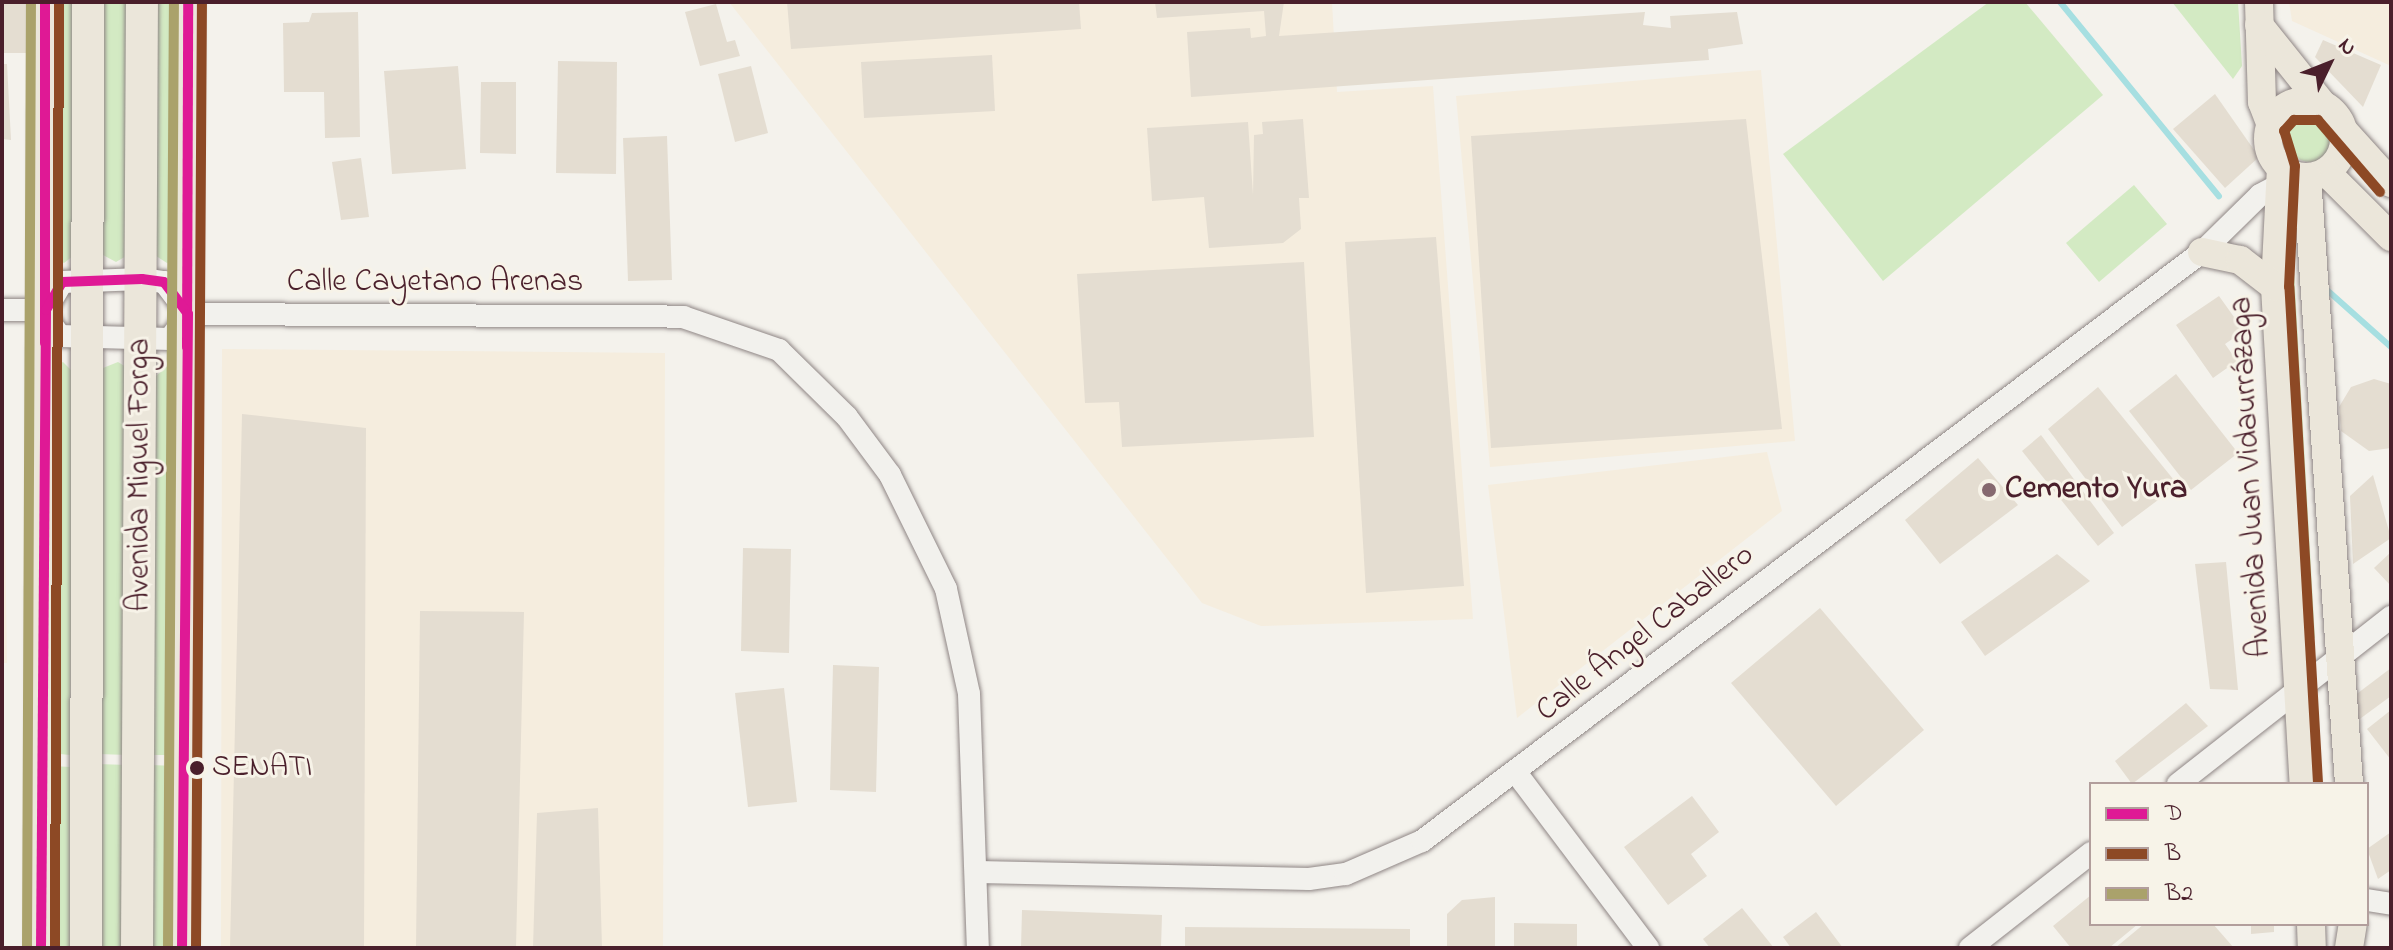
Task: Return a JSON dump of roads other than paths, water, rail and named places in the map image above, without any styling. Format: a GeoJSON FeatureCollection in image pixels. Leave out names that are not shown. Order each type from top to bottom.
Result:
{"type":"FeatureCollection","features":[{"type":"Feature","properties":{"kind":"highway","name":"Avenida Miguel Forga"},"geometry":{"type":"LineString","coordinates":[[86,948],[88,2]]}},
{"type":"Feature","properties":{"kind":"highway","name":"Avenida Miguel Forga"},"geometry":{"type":"LineString","coordinates":[[137,948],[142,2]]}},
{"type":"Feature","properties":{"kind":"main road"},"geometry":{"type":"LineString","coordinates":[[41,948],[45,2]]}},
{"type":"Feature","properties":{"kind":"main road","name":"Avenida Miguel Forga"},"geometry":{"type":"LineString","coordinates":[[182,948],[188,2]]}},
{"type":"Feature","properties":{"kind":"main road"},"geometry":{"type":"LineString","coordinates":[[2259,14],[2324,106],[2391,183]]}},
{"type":"Feature","properties":{"kind":"main road"},"geometry":{"type":"LineString","coordinates":[[2259,14],[2262,102],[2289,175],[2333,557],[2349,782]]}},
{"type":"Feature","properties":{"kind":"main road"},"geometry":{"type":"LineString","coordinates":[[2271,125],[2288,106],[2324,106]]}},
{"type":"Feature","properties":{"kind":"main road"},"geometry":{"type":"LineString","coordinates":[[2289,175],[2339,158],[2342,129]]}},
{"type":"Feature","properties":{"kind":"main road"},"geometry":{"type":"LineString","coordinates":[[2289,175],[2391,237]]}},
{"type":"Feature","properties":{"kind":"main road","name":"Avenida Juan Vidaurrázaga"},"geometry":{"type":"LineString","coordinates":[[2289,175],[2275,287],[2304,782]]}},
{"type":"Feature","properties":{"kind":"main road"},"geometry":{"type":"LineString","coordinates":[[2202,252],[2240,260],[2275,287]]}},
{"type":"Feature","properties":{"kind":"main road"},"geometry":{"type":"LineString","coordinates":[[2291,559],[2333,557]]}},
{"type":"Feature","properties":{"kind":"main road"},"geometry":{"type":"LineString","coordinates":[[2311,926],[2312,948]]}},
{"type":"Feature","properties":{"kind":"main road"},"geometry":{"type":"LineString","coordinates":[[2349,948],[2353,926]]}},
{"type":"Feature","properties":{"kind":"street","name":"Calle Ángel Caballero"},"geometry":{"type":"LineString","coordinates":[[978,872],[1263,881],[1346,874],[1422,841],[1517,774],[2202,252],[2289,175]]}},
{"type":"Feature","properties":{"kind":"street"},"geometry":{"type":"LineString","coordinates":[[142,279],[164,282],[188,314],[170,339],[142,343],[60,336],[46,310],[62,282],[142,279]]}},
{"type":"Feature","properties":{"kind":"street"},"geometry":{"type":"LineString","coordinates":[[2,310],[46,310]]}},
{"type":"Feature","properties":{"kind":"street","name":"Calle Cayetano Arenas"},"geometry":{"type":"LineString","coordinates":[[188,314],[683,317],[739,331],[807,373],[890,475],[923,535],[946,589],[969,694],[978,872],[978,948]]}},
{"type":"Feature","properties":{"kind":"street"},"geometry":{"type":"LineString","coordinates":[[2181,782],[2391,617]]}},
{"type":"Feature","properties":{"kind":"street"},"geometry":{"type":"LineString","coordinates":[[1517,774],[1648,948]]}},
{"type":"Feature","properties":{"kind":"street"},"geometry":{"type":"LineString","coordinates":[[1970,948],[2089,855]]}},
{"type":"Feature","properties":{"kind":"street"},"geometry":{"type":"LineString","coordinates":[[2369,900],[2391,904]]}},
{"type":"Feature","properties":{"kind":"waterway"},"geometry":{"type":"LineString","coordinates":[[2060,2],[2219,196]]}},
{"type":"Feature","properties":{"kind":"waterway"},"geometry":{"type":"LineString","coordinates":[[2327,290],[2391,347]]}},
{"type":"Feature","properties":{"kind":"place","name":"Cemento Yura"},"geometry":{"type":"Point","coordinates":[1989,490]}},
{"type":"Feature","properties":{"kind":"place","name":"SENATI"},"geometry":{"type":"Point","coordinates":[197,768]}}]}
